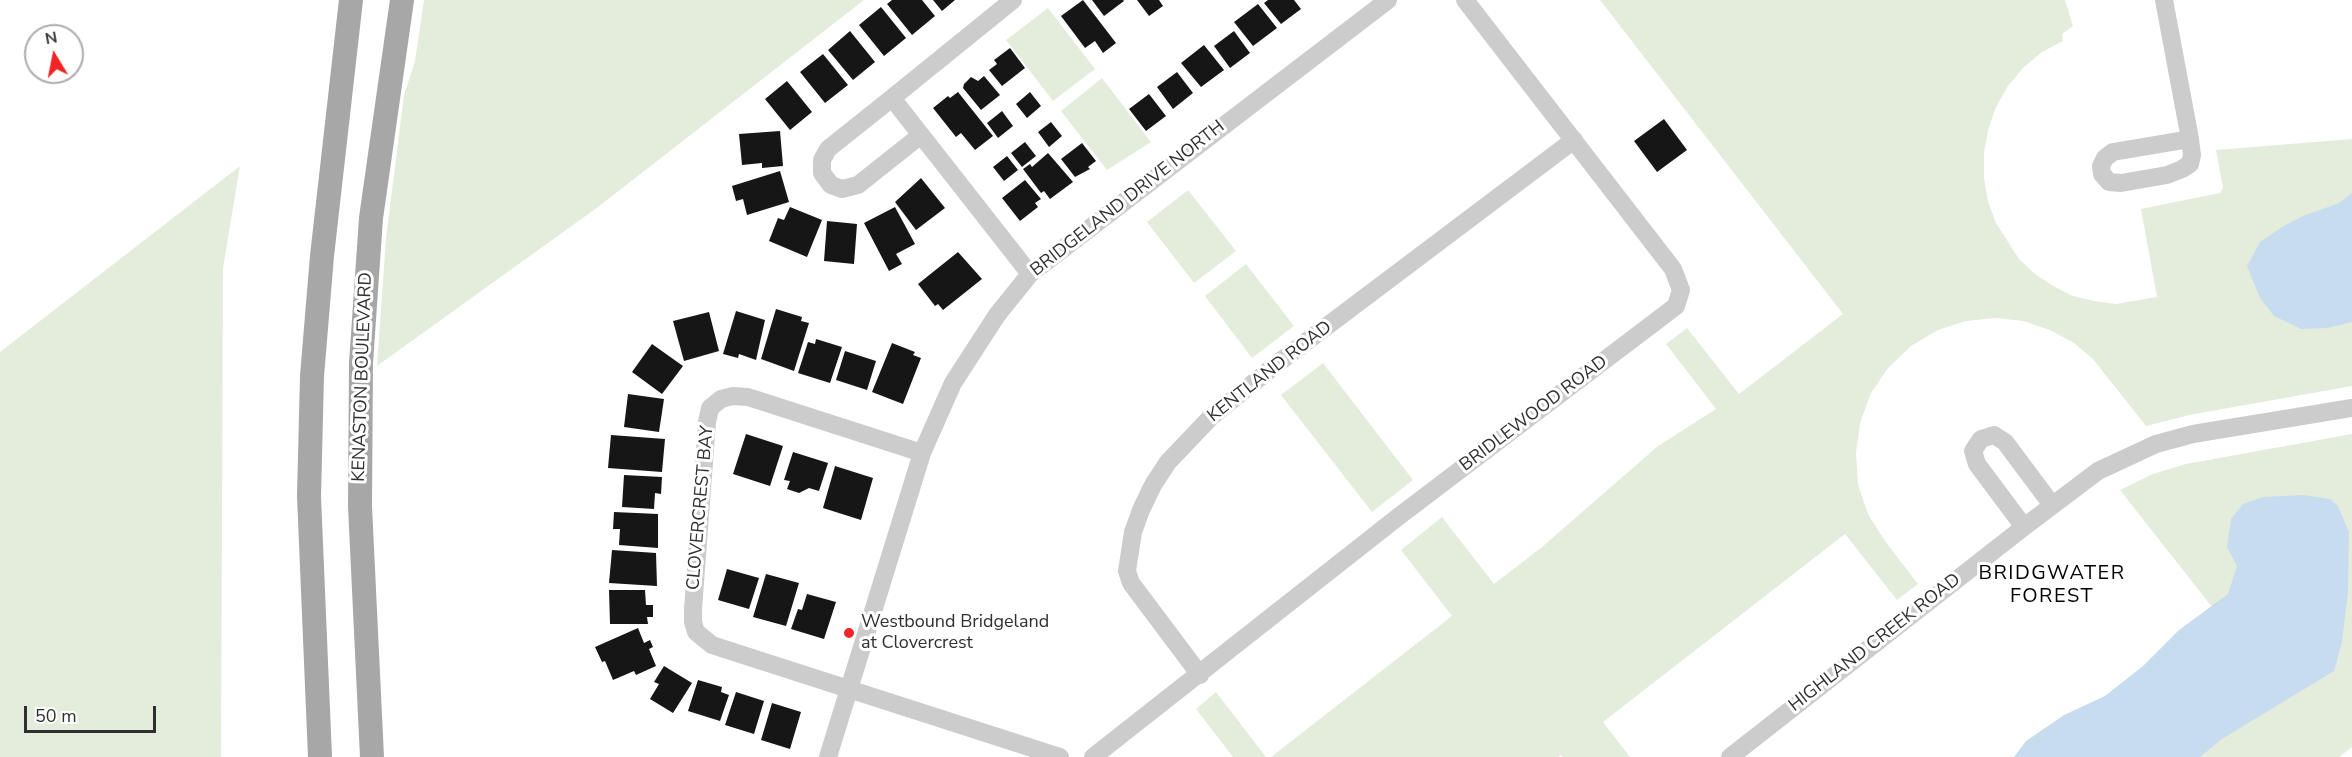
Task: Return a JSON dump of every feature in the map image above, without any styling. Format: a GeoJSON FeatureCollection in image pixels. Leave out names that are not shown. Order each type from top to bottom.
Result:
{"type":"FeatureCollection","features":[{"type":"Feature","properties":{"kind":"main road"},"geometry":{"type":"LineString","coordinates":[[320,757],[309,496],[312,376],[322,256],[351,0]]}},
{"type":"Feature","properties":{"kind":"main road","name":"KENASTON BOULEVARD"},"geometry":{"type":"LineString","coordinates":[[372,757],[360,506],[361,363],[371,218],[402,0]]}},
{"type":"Feature","properties":{"kind":"street"},"geometry":{"type":"LineString","coordinates":[[921,135],[858,185],[842,189],[831,185],[822,173],[822,160],[828,149],[1013,0]]}},
{"type":"Feature","properties":{"kind":"street","name":"BRIDGELAND DRIVE NORTH"},"geometry":{"type":"LineString","coordinates":[[828,757],[922,453],[953,383],[997,315],[1030,274],[1388,0]]}},
{"type":"Feature","properties":{"kind":"street","name":"BRIDLEWOOD ROAD"},"geometry":{"type":"LineString","coordinates":[[1093,757],[1398,517],[1676,306],[1681,290],[1673,269],[1465,0]]}},
{"type":"Feature","properties":{"kind":"street"},"geometry":{"type":"LineString","coordinates":[[2164,0],[2190,139]]}},
{"type":"Feature","properties":{"kind":"street"},"geometry":{"type":"LineString","coordinates":[[892,98],[1030,274]]}},
{"type":"Feature","properties":{"kind":"street","name":"KENTLAND ROAD"},"geometry":{"type":"LineString","coordinates":[[1200,675],[1131,583],[1127,571],[1133,532],[1140,510],[1153,484],[1168,462],[1211,417],[1278,363],[1574,140]]}},
{"type":"Feature","properties":{"kind":"street","name":"CLOVERCREST BAY"},"geometry":{"type":"LineString","coordinates":[[849,689],[712,645],[696,632],[693,609],[707,422],[710,408],[721,399],[733,396],[748,397],[922,453]]}},
{"type":"Feature","properties":{"kind":"street","name":"HIGHLAND CREEK ROAD"},"geometry":{"type":"LineString","coordinates":[[1730,757],[2098,471],[2156,444],[2193,434],[2352,408]]}},
{"type":"Feature","properties":{"kind":"street"},"geometry":{"type":"LineString","coordinates":[[2024,527],[1977,464],[1973,451],[1981,439],[1994,435],[2006,442],[2052,505]]}},
{"type":"Feature","properties":{"kind":"street"},"geometry":{"type":"LineString","coordinates":[[849,689],[1060,757]]}},
{"type":"Feature","properties":{"kind":"green space"},"geometry":{"type":"Polygon","coordinates":[[[424,0],[864,0],[598,207],[377,366],[386,238],[404,95],[415,61],[424,0]]]}},
{"type":"Feature","properties":{"kind":"green space"},"geometry":{"type":"Polygon","coordinates":[[[1600,0],[2065,0],[2073,26],[2062,34],[2063,41],[2042,52],[2023,68],[2008,86],[1996,107],[1988,130],[1984,153],[1984,178],[1988,202],[1996,223],[2019,259],[2053,286],[2073,296],[2094,301],[2116,304],[2157,297],[2141,209],[2220,193],[2223,188],[2216,150],[2352,139],[2352,386],[2189,415],[2146,426],[2093,359],[2074,343],[2052,331],[2024,321],[1995,318],[1966,321],[1938,330],[1911,346],[1888,368],[1871,393],[1860,423],[1856,453],[1858,484],[1868,514],[1885,541],[1918,584],[1897,600],[1845,534],[1603,722],[1630,757],[1563,757],[1561,755],[1558,757],[1271,757],[1452,616],[1401,550],[1442,517],[1494,584],[1542,547],[1658,446],[1716,409],[1666,344],[1687,328],[1739,394],[1843,314],[1600,0]]]}},
{"type":"Feature","properties":{"kind":"green space"},"geometry":{"type":"Polygon","coordinates":[[[1048,8],[1095,69],[1053,101],[1006,40],[1048,8]]]}},
{"type":"Feature","properties":{"kind":"green space"},"geometry":{"type":"Polygon","coordinates":[[[1102,78],[1151,142],[1107,170],[1061,111],[1102,78]]]}},
{"type":"Feature","properties":{"kind":"green space"},"geometry":{"type":"Polygon","coordinates":[[[240,166],[223,268],[221,757],[0,757],[0,352],[240,166]]]}},
{"type":"Feature","properties":{"kind":"green space"},"geometry":{"type":"Polygon","coordinates":[[[1188,190],[1236,251],[1194,283],[1147,222],[1188,190]]]}},
{"type":"Feature","properties":{"kind":"green space"},"geometry":{"type":"Polygon","coordinates":[[[1246,264],[1294,326],[1252,358],[1205,296],[1246,264]]]}},
{"type":"Feature","properties":{"kind":"green space"},"geometry":{"type":"Polygon","coordinates":[[[1323,363],[1413,480],[1372,512],[1281,395],[1323,363]]]}},
{"type":"Feature","properties":{"kind":"green space"},"geometry":{"type":"Polygon","coordinates":[[[2352,434],[2352,747],[2339,757],[2015,757],[2123,685],[2212,607],[2120,490],[2153,474],[2186,464],[2352,434]]]}},
{"type":"Feature","properties":{"kind":"green space"},"geometry":{"type":"Polygon","coordinates":[[[1216,692],[1266,757],[1233,757],[1196,709],[1216,692]]]}},
{"type":"Feature","properties":{"kind":"water"},"geometry":{"type":"Polygon","coordinates":[[[2352,193],[2352,322],[2328,328],[2301,329],[2274,316],[2260,298],[2247,266],[2260,242],[2282,227],[2303,216],[2339,203],[2352,193]]]}},
{"type":"Feature","properties":{"kind":"water"},"geometry":{"type":"Polygon","coordinates":[[[2303,495],[2330,499],[2338,506],[2349,532],[2348,592],[2342,642],[2334,671],[2222,739],[2200,757],[2014,757],[2026,741],[2064,715],[2105,696],[2143,666],[2179,630],[2228,594],[2237,566],[2227,547],[2231,519],[2243,504],[2263,497],[2303,495]]]}},
{"type":"Feature","properties":{"kind":"building"},"geometry":{"type":"Polygon","coordinates":[[[892,0],[922,0],[935,16],[912,35],[887,4],[892,0]]]}},
{"type":"Feature","properties":{"kind":"building"},"geometry":{"type":"Polygon","coordinates":[[[933,0],[955,0],[942,11],[933,0]]]}},
{"type":"Feature","properties":{"kind":"building"},"geometry":{"type":"Polygon","coordinates":[[[1083,0],[1116,43],[1103,53],[1095,41],[1085,48],[1061,16],[1083,0]]]}},
{"type":"Feature","properties":{"kind":"building"},"geometry":{"type":"Polygon","coordinates":[[[1092,0],[1123,0],[1124,1],[1104,16],[1092,0]]]}},
{"type":"Feature","properties":{"kind":"building"},"geometry":{"type":"Polygon","coordinates":[[[1137,0],[1159,0],[1163,6],[1149,16],[1137,0]]]}},
{"type":"Feature","properties":{"kind":"building"},"geometry":{"type":"Polygon","coordinates":[[[1268,0],[1294,0],[1301,9],[1281,24],[1264,3],[1268,0]]]}},
{"type":"Feature","properties":{"kind":"building"},"geometry":{"type":"Polygon","coordinates":[[[1258,4],[1277,28],[1253,46],[1234,22],[1258,4]]]}},
{"type":"Feature","properties":{"kind":"building"},"geometry":{"type":"Polygon","coordinates":[[[881,7],[906,38],[884,56],[859,25],[881,7]]]}},
{"type":"Feature","properties":{"kind":"building"},"geometry":{"type":"Polygon","coordinates":[[[850,31],[875,62],[853,80],[828,50],[850,31]]]}},
{"type":"Feature","properties":{"kind":"building"},"geometry":{"type":"Polygon","coordinates":[[[1234,31],[1250,53],[1230,68],[1214,46],[1234,31]]]}},
{"type":"Feature","properties":{"kind":"building"},"geometry":{"type":"Polygon","coordinates":[[[1204,45],[1224,70],[1201,87],[1181,63],[1204,45]]]}},
{"type":"Feature","properties":{"kind":"building"},"geometry":{"type":"Polygon","coordinates":[[[1010,48],[1025,68],[1002,86],[989,70],[997,64],[994,60],[1010,48]]]}},
{"type":"Feature","properties":{"kind":"building"},"geometry":{"type":"Polygon","coordinates":[[[823,54],[848,85],[825,103],[800,72],[823,54]]]}},
{"type":"Feature","properties":{"kind":"building"},"geometry":{"type":"Polygon","coordinates":[[[1177,72],[1193,93],[1173,109],[1157,87],[1177,72]]]}},
{"type":"Feature","properties":{"kind":"building"},"geometry":{"type":"Polygon","coordinates":[[[984,76],[1000,95],[981,110],[963,88],[971,77],[978,81],[984,76]]]}},
{"type":"Feature","properties":{"kind":"building"},"geometry":{"type":"Polygon","coordinates":[[[787,81],[812,112],[790,130],[765,99],[787,81]]]}},
{"type":"Feature","properties":{"kind":"building"},"geometry":{"type":"Polygon","coordinates":[[[958,92],[993,136],[975,150],[961,133],[956,137],[933,108],[948,96],[950,98],[958,92]]]}},
{"type":"Feature","properties":{"kind":"building"},"geometry":{"type":"Polygon","coordinates":[[[1030,92],[1041,106],[1027,118],[1016,104],[1030,92]]]}},
{"type":"Feature","properties":{"kind":"building"},"geometry":{"type":"Polygon","coordinates":[[[1149,94],[1166,116],[1146,131],[1129,109],[1149,94]]]}},
{"type":"Feature","properties":{"kind":"building"},"geometry":{"type":"Polygon","coordinates":[[[1002,111],[1013,126],[998,138],[987,123],[1002,111]]]}},
{"type":"Feature","properties":{"kind":"building"},"geometry":{"type":"Polygon","coordinates":[[[1664,119],[1687,150],[1657,172],[1634,141],[1664,119]]]}},
{"type":"Feature","properties":{"kind":"building"},"geometry":{"type":"Polygon","coordinates":[[[1051,122],[1062,136],[1049,147],[1038,132],[1051,122]]]}},
{"type":"Feature","properties":{"kind":"building"},"geometry":{"type":"Polygon","coordinates":[[[780,131],[783,166],[762,168],[762,163],[742,165],[739,134],[780,131]]]}},
{"type":"Feature","properties":{"kind":"building"},"geometry":{"type":"Polygon","coordinates":[[[1025,142],[1036,156],[1022,167],[1011,153],[1025,142]]]}},
{"type":"Feature","properties":{"kind":"building"},"geometry":{"type":"Polygon","coordinates":[[[1082,143],[1096,161],[1088,167],[1090,169],[1075,177],[1061,159],[1082,143]]]}},
{"type":"Feature","properties":{"kind":"building"},"geometry":{"type":"Polygon","coordinates":[[[1048,153],[1073,182],[1050,199],[1044,191],[1041,193],[1023,169],[1030,164],[1032,167],[1048,153]]]}},
{"type":"Feature","properties":{"kind":"building"},"geometry":{"type":"Polygon","coordinates":[[[1007,156],[1018,170],[1004,181],[993,167],[1007,156]]]}},
{"type":"Feature","properties":{"kind":"building"},"geometry":{"type":"Polygon","coordinates":[[[780,171],[789,202],[747,215],[743,199],[736,201],[732,186],[780,171]]]}},
{"type":"Feature","properties":{"kind":"building"},"geometry":{"type":"Polygon","coordinates":[[[921,178],[945,208],[916,230],[895,202],[921,178]]]}},
{"type":"Feature","properties":{"kind":"building"},"geometry":{"type":"Polygon","coordinates":[[[1025,180],[1041,199],[1035,203],[1038,207],[1020,221],[1002,198],[1025,180]]]}},
{"type":"Feature","properties":{"kind":"building"},"geometry":{"type":"Polygon","coordinates":[[[790,207],[822,220],[807,257],[769,241],[778,218],[784,220],[790,207]]]}},
{"type":"Feature","properties":{"kind":"building"},"geometry":{"type":"Polygon","coordinates":[[[895,207],[915,244],[896,254],[902,264],[889,271],[864,223],[895,207]]]}},
{"type":"Feature","properties":{"kind":"building"},"geometry":{"type":"Polygon","coordinates":[[[827,221],[857,224],[854,264],[824,261],[827,221]]]}},
{"type":"Feature","properties":{"kind":"building"},"geometry":{"type":"Polygon","coordinates":[[[958,252],[982,279],[943,310],[938,304],[935,306],[918,284],[958,252]]]}},
{"type":"Feature","properties":{"kind":"building"},"geometry":{"type":"Polygon","coordinates":[[[776,309],[802,317],[801,321],[809,323],[794,371],[761,359],[776,309]]]}},
{"type":"Feature","properties":{"kind":"building"},"geometry":{"type":"Polygon","coordinates":[[[736,311],[765,320],[756,360],[739,354],[738,358],[723,354],[736,311]]]}},
{"type":"Feature","properties":{"kind":"building"},"geometry":{"type":"Polygon","coordinates":[[[709,312],[719,351],[684,361],[673,321],[709,312]]]}},
{"type":"Feature","properties":{"kind":"building"},"geometry":{"type":"Polygon","coordinates":[[[816,339],[842,347],[830,383],[798,373],[808,342],[815,344],[816,339]]]}},
{"type":"Feature","properties":{"kind":"building"},"geometry":{"type":"Polygon","coordinates":[[[892,343],[915,352],[913,355],[921,358],[903,404],[872,392],[892,343]]]}},
{"type":"Feature","properties":{"kind":"building"},"geometry":{"type":"Polygon","coordinates":[[[652,344],[683,366],[662,394],[632,372],[652,344]]]}},
{"type":"Feature","properties":{"kind":"building"},"geometry":{"type":"Polygon","coordinates":[[[845,351],[876,361],[867,390],[836,380],[845,351]]]}},
{"type":"Feature","properties":{"kind":"building"},"geometry":{"type":"Polygon","coordinates":[[[628,394],[664,399],[659,432],[624,427],[628,394]]]}},
{"type":"Feature","properties":{"kind":"building"},"geometry":{"type":"Polygon","coordinates":[[[746,434],[783,446],[770,486],[733,474],[746,434]]]}},
{"type":"Feature","properties":{"kind":"building"},"geometry":{"type":"Polygon","coordinates":[[[611,435],[665,439],[662,472],[608,468],[611,435]]]}},
{"type":"Feature","properties":{"kind":"building"},"geometry":{"type":"Polygon","coordinates":[[[793,452],[828,463],[819,491],[809,488],[799,493],[787,489],[790,481],[784,480],[793,452]]]}},
{"type":"Feature","properties":{"kind":"building"},"geometry":{"type":"Polygon","coordinates":[[[835,466],[873,478],[861,520],[823,508],[835,466]]]}},
{"type":"Feature","properties":{"kind":"building"},"geometry":{"type":"Polygon","coordinates":[[[624,475],[662,477],[661,494],[655,493],[654,509],[622,507],[624,475]]]}},
{"type":"Feature","properties":{"kind":"building"},"geometry":{"type":"Polygon","coordinates":[[[614,512],[658,514],[658,548],[619,545],[620,529],[613,529],[614,512]]]}},
{"type":"Feature","properties":{"kind":"building"},"geometry":{"type":"Polygon","coordinates":[[[612,550],[656,553],[657,586],[609,583],[612,550]]]}},
{"type":"Feature","properties":{"kind":"building"},"geometry":{"type":"Polygon","coordinates":[[[727,569],[759,578],[749,609],[718,600],[727,569]]]}},
{"type":"Feature","properties":{"kind":"building"},"geometry":{"type":"Polygon","coordinates":[[[766,574],[799,583],[786,626],[753,617],[766,574]]]}},
{"type":"Feature","properties":{"kind":"building"},"geometry":{"type":"Polygon","coordinates":[[[609,590],[645,590],[646,605],[653,605],[653,617],[647,617],[648,624],[610,624],[609,590]]]}},
{"type":"Feature","properties":{"kind":"building"},"geometry":{"type":"Polygon","coordinates":[[[807,594],[836,602],[824,639],[791,629],[798,609],[802,610],[807,594]]]}},
{"type":"Feature","properties":{"kind":"building"},"geometry":{"type":"Polygon","coordinates":[[[638,628],[644,643],[650,640],[653,647],[649,649],[656,666],[636,675],[634,671],[613,680],[605,661],[602,662],[595,647],[638,628]]]}},
{"type":"Feature","properties":{"kind":"building"},"geometry":{"type":"Polygon","coordinates":[[[664,666],[692,683],[673,713],[650,699],[659,684],[654,682],[664,666]]]}},
{"type":"Feature","properties":{"kind":"building"},"geometry":{"type":"Polygon","coordinates":[[[698,680],[722,687],[721,692],[729,695],[720,721],[688,711],[698,680]]]}},
{"type":"Feature","properties":{"kind":"building"},"geometry":{"type":"Polygon","coordinates":[[[736,692],[764,701],[754,734],[725,725],[736,692]]]}},
{"type":"Feature","properties":{"kind":"building"},"geometry":{"type":"Polygon","coordinates":[[[772,703],[801,712],[790,749],[761,740],[772,703]]]}},
{"type":"Feature","properties":{"kind":"place","name":"Westbound Bridgeland at Clovercrest"},"geometry":{"type":"Point","coordinates":[849,633]}},
{"type":"Feature","properties":{"kind":"district","name":"BRIDGWATER FOREST"},"geometry":{"type":"Point","coordinates":[2052,586]}}]}
